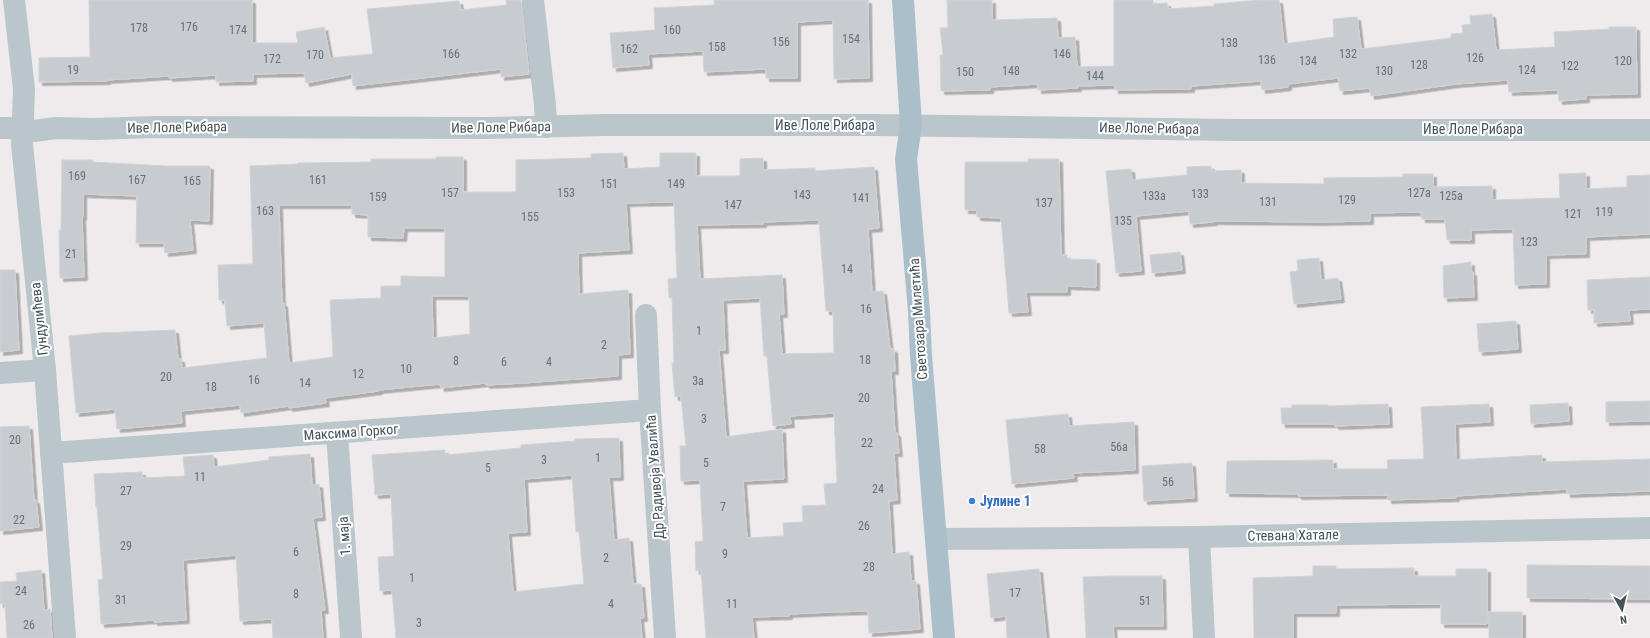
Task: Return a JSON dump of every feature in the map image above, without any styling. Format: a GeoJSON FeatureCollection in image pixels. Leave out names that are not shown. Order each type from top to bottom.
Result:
{"type":"FeatureCollection","features":[{"type":"Feature","properties":{"kind":"main road","name":"Светозара Милетића"},"geometry":{"type":"LineString","coordinates":[[902,0],[911,125],[906,160],[944,638]]}},
{"type":"Feature","properties":{"kind":"street","name":"Гундулићева"},"geometry":{"type":"LineString","coordinates":[[14,0],[19,30],[24,89],[22,144],[45,370],[65,638]]}},
{"type":"Feature","properties":{"kind":"street"},"geometry":{"type":"LineString","coordinates":[[533,0],[545,105],[546,127]]}},
{"type":"Feature","properties":{"kind":"street","name":"Иве Лоле Рибара"},"geometry":{"type":"LineString","coordinates":[[0,128],[23,128],[34,131],[56,128],[94,129],[156,126],[546,127],[606,125],[911,125],[1235,130],[1650,130]]}},
{"type":"Feature","properties":{"kind":"street","name":"Др Радивоја Увалића"},"geometry":{"type":"LineString","coordinates":[[646,315],[650,410],[665,638]]}},
{"type":"Feature","properties":{"kind":"street"},"geometry":{"type":"LineString","coordinates":[[0,373],[45,370]]}},
{"type":"Feature","properties":{"kind":"street","name":"Максима Горког"},"geometry":{"type":"LineString","coordinates":[[51,453],[650,410]]}},
{"type":"Feature","properties":{"kind":"street","name":"1. маја"},"geometry":{"type":"LineString","coordinates":[[337,433],[351,638]]}},
{"type":"Feature","properties":{"kind":"street","name":"Стевана Хатале"},"geometry":{"type":"LineString","coordinates":[[936,539],[1199,537],[1650,528]]}},
{"type":"Feature","properties":{"kind":"street"},"geometry":{"type":"LineString","coordinates":[[1199,537],[1204,638]]}},
{"type":"Feature","properties":{"kind":"building"},"geometry":{"type":"Polygon","coordinates":[[[89,0],[252,0],[252,43],[298,43],[296,32],[324,27],[330,58],[373,54],[367,9],[459,1],[461,10],[507,5],[506,0],[521,0],[529,74],[501,77],[501,69],[353,86],[352,74],[306,83],[304,73],[253,74],[253,81],[216,82],[216,75],[169,78],[169,76],[107,81],[39,82],[39,58],[90,57],[89,0]]]}},
{"type":"Feature","properties":{"kind":"building"},"geometry":{"type":"Polygon","coordinates":[[[714,0],[868,0],[869,78],[834,79],[833,20],[797,22],[797,78],[766,78],[766,69],[704,72],[703,51],[648,54],[649,65],[613,68],[610,33],[655,30],[654,8],[714,5],[714,0]]]}},
{"type":"Feature","properties":{"kind":"building"},"geometry":{"type":"Polygon","coordinates":[[[947,0],[992,0],[992,20],[1057,18],[1058,38],[1075,37],[1077,67],[1114,66],[1114,0],[1153,0],[1153,4],[1167,3],[1168,9],[1214,6],[1214,4],[1260,0],[1279,0],[1284,44],[1334,37],[1333,19],[1357,17],[1361,49],[1451,38],[1451,34],[1463,33],[1462,25],[1471,24],[1470,16],[1492,14],[1496,50],[1555,47],[1554,32],[1609,29],[1609,27],[1636,27],[1637,94],[1586,95],[1586,99],[1559,101],[1558,90],[1509,92],[1508,80],[1456,84],[1371,96],[1370,88],[1340,91],[1338,78],[1288,84],[1288,87],[1262,90],[1261,81],[1191,86],[1191,89],[1115,90],[1115,85],[1078,86],[1078,88],[1038,90],[1038,84],[990,87],[990,90],[941,91],[940,55],[943,55],[940,28],[948,28],[947,0]]]}},
{"type":"Feature","properties":{"kind":"building"},"geometry":{"type":"Polygon","coordinates":[[[623,153],[624,169],[660,167],[660,153],[696,153],[696,176],[740,176],[740,159],[763,158],[763,170],[815,168],[815,171],[874,167],[879,228],[868,229],[872,292],[883,291],[890,349],[894,349],[895,371],[891,371],[895,433],[897,433],[899,453],[894,453],[897,500],[889,501],[892,554],[909,552],[911,581],[916,581],[920,629],[869,633],[868,611],[832,612],[789,614],[789,616],[752,617],[754,638],[706,638],[701,570],[696,571],[695,542],[703,541],[700,480],[681,481],[680,446],[686,446],[681,396],[675,397],[672,363],[674,363],[672,298],[669,298],[668,279],[677,278],[674,202],[626,203],[629,250],[578,253],[579,294],[628,290],[630,354],[618,355],[618,376],[486,385],[486,383],[441,388],[440,384],[379,390],[325,398],[326,403],[289,408],[289,406],[241,413],[240,405],[181,411],[182,423],[117,429],[115,409],[76,413],[69,336],[100,333],[175,330],[178,359],[181,359],[182,368],[267,358],[264,323],[227,326],[225,300],[219,300],[218,265],[253,264],[250,166],[298,163],[371,162],[371,159],[436,159],[436,157],[463,157],[463,192],[516,192],[516,160],[591,158],[591,154],[623,153]],[[279,205],[282,304],[284,303],[289,363],[333,357],[330,300],[381,298],[381,286],[401,286],[401,276],[445,277],[445,228],[404,228],[403,238],[368,237],[368,215],[352,214],[352,205],[279,205]],[[819,220],[763,222],[763,224],[697,225],[700,279],[782,275],[784,314],[779,314],[782,354],[834,353],[833,311],[826,311],[819,220]],[[432,296],[433,338],[470,334],[469,296],[432,296]],[[760,298],[723,300],[725,350],[719,350],[726,437],[782,429],[784,479],[743,481],[747,538],[784,536],[783,523],[803,522],[802,506],[826,505],[824,484],[837,483],[834,413],[790,416],[791,424],[773,426],[767,356],[764,356],[760,298]]]}},
{"type":"Feature","properties":{"kind":"building"},"geometry":{"type":"Polygon","coordinates":[[[1028,159],[1059,159],[1061,255],[1067,255],[1067,259],[1096,260],[1096,287],[1067,286],[1067,292],[1026,292],[1028,312],[1009,313],[1001,218],[977,217],[977,210],[965,210],[965,162],[1028,162],[1028,159]]]}},
{"type":"Feature","properties":{"kind":"building"},"geometry":{"type":"Polygon","coordinates":[[[62,160],[93,160],[93,162],[166,166],[210,166],[209,221],[190,220],[193,250],[165,253],[164,243],[136,243],[137,196],[83,194],[82,217],[84,277],[60,278],[59,230],[61,230],[62,160]]]}},
{"type":"Feature","properties":{"kind":"building"},"geometry":{"type":"Polygon","coordinates":[[[1211,166],[1211,171],[1241,170],[1241,183],[1324,184],[1324,178],[1403,177],[1403,174],[1433,174],[1433,187],[1492,186],[1492,200],[1560,198],[1559,174],[1586,173],[1586,189],[1627,187],[1627,176],[1650,175],[1650,234],[1586,237],[1586,254],[1546,255],[1546,284],[1515,285],[1513,229],[1471,230],[1471,240],[1447,240],[1445,219],[1422,219],[1421,212],[1370,213],[1370,221],[1214,221],[1190,224],[1189,211],[1136,216],[1141,271],[1116,273],[1106,171],[1131,169],[1132,180],[1187,175],[1187,167],[1211,166]]]}},
{"type":"Feature","properties":{"kind":"building"},"geometry":{"type":"Polygon","coordinates":[[[1180,252],[1182,270],[1152,273],[1150,255],[1180,252]]]}},
{"type":"Feature","properties":{"kind":"building"},"geometry":{"type":"Polygon","coordinates":[[[1319,258],[1321,280],[1338,278],[1341,299],[1294,304],[1290,272],[1298,271],[1297,260],[1319,258]]]}},
{"type":"Feature","properties":{"kind":"building"},"geometry":{"type":"Polygon","coordinates":[[[1471,262],[1474,297],[1444,298],[1443,266],[1471,262]]]}},
{"type":"Feature","properties":{"kind":"building"},"geometry":{"type":"Polygon","coordinates":[[[0,270],[15,270],[19,350],[0,352],[0,270]]]}},
{"type":"Feature","properties":{"kind":"building"},"geometry":{"type":"Polygon","coordinates":[[[1650,277],[1650,309],[1629,310],[1630,321],[1594,323],[1594,310],[1588,310],[1587,280],[1650,277]]]}},
{"type":"Feature","properties":{"kind":"building"},"geometry":{"type":"Polygon","coordinates":[[[1516,321],[1518,349],[1479,352],[1477,324],[1516,321]]]}},
{"type":"Feature","properties":{"kind":"building"},"geometry":{"type":"Polygon","coordinates":[[[1650,401],[1650,421],[1606,422],[1606,402],[1650,401]]]}},
{"type":"Feature","properties":{"kind":"building"},"geometry":{"type":"Polygon","coordinates":[[[1568,403],[1569,421],[1531,424],[1530,405],[1568,403]]]}},
{"type":"Feature","properties":{"kind":"building"},"geometry":{"type":"Polygon","coordinates":[[[1388,404],[1389,424],[1335,426],[1335,424],[1282,424],[1281,408],[1292,408],[1292,405],[1328,406],[1388,404]]]}},
{"type":"Feature","properties":{"kind":"building"},"geometry":{"type":"Polygon","coordinates":[[[1489,404],[1490,422],[1455,424],[1456,460],[1542,455],[1542,462],[1650,459],[1650,491],[1567,494],[1567,489],[1456,496],[1456,498],[1388,500],[1388,495],[1298,496],[1298,494],[1226,493],[1227,461],[1333,460],[1333,469],[1388,469],[1387,460],[1424,459],[1421,407],[1489,404]]]}},
{"type":"Feature","properties":{"kind":"building"},"geometry":{"type":"Polygon","coordinates":[[[1068,414],[1069,426],[1134,422],[1135,470],[1073,473],[1074,478],[1012,484],[1006,420],[1068,414]]]}},
{"type":"Feature","properties":{"kind":"building"},"geometry":{"type":"Polygon","coordinates":[[[29,426],[34,500],[36,500],[39,527],[0,531],[0,427],[29,426]]]}},
{"type":"Feature","properties":{"kind":"building"},"geometry":{"type":"Polygon","coordinates":[[[619,438],[620,477],[609,477],[614,540],[629,538],[633,584],[641,584],[644,618],[640,618],[642,638],[396,638],[392,590],[380,591],[378,557],[394,556],[391,494],[375,495],[372,455],[445,450],[445,455],[521,448],[521,445],[575,441],[575,439],[619,438]],[[572,475],[524,479],[527,532],[508,533],[513,592],[584,584],[579,531],[576,532],[572,475]]]}},
{"type":"Feature","properties":{"kind":"building"},"geometry":{"type":"Polygon","coordinates":[[[310,454],[312,485],[319,484],[322,517],[313,518],[325,610],[321,610],[323,638],[273,638],[272,619],[240,621],[236,555],[183,560],[186,620],[154,622],[154,620],[101,624],[98,580],[103,579],[94,474],[142,472],[142,478],[185,476],[183,457],[213,455],[214,467],[269,460],[269,457],[310,454]]]}},
{"type":"Feature","properties":{"kind":"building"},"geometry":{"type":"Polygon","coordinates":[[[1192,463],[1194,498],[1144,501],[1142,466],[1192,463]]]}},
{"type":"Feature","properties":{"kind":"building"},"geometry":{"type":"Polygon","coordinates":[[[1527,565],[1650,566],[1650,599],[1527,598],[1527,565]]]}},
{"type":"Feature","properties":{"kind":"building"},"geometry":{"type":"Polygon","coordinates":[[[1313,566],[1336,566],[1336,569],[1414,568],[1414,576],[1456,576],[1456,569],[1487,569],[1487,624],[1441,624],[1441,604],[1336,605],[1336,613],[1293,613],[1293,638],[1254,638],[1253,578],[1313,576],[1313,566]]]}},
{"type":"Feature","properties":{"kind":"building"},"geometry":{"type":"Polygon","coordinates":[[[1039,569],[1046,638],[1007,638],[1006,616],[991,618],[987,574],[1039,569]]]}},
{"type":"Feature","properties":{"kind":"building"},"geometry":{"type":"Polygon","coordinates":[[[41,570],[44,610],[50,609],[52,638],[7,638],[5,603],[0,604],[0,582],[17,581],[16,573],[41,570]]]}},
{"type":"Feature","properties":{"kind":"building"},"geometry":{"type":"Polygon","coordinates":[[[1162,576],[1163,626],[1113,626],[1114,638],[1086,638],[1083,577],[1162,576]]]}},
{"type":"Feature","properties":{"kind":"building"},"geometry":{"type":"Polygon","coordinates":[[[1489,612],[1522,612],[1522,638],[1489,638],[1489,612]]]}},
{"type":"Feature","properties":{"kind":"place","name":"Јулине 1"},"geometry":{"type":"Point","coordinates":[972,501]}}]}
